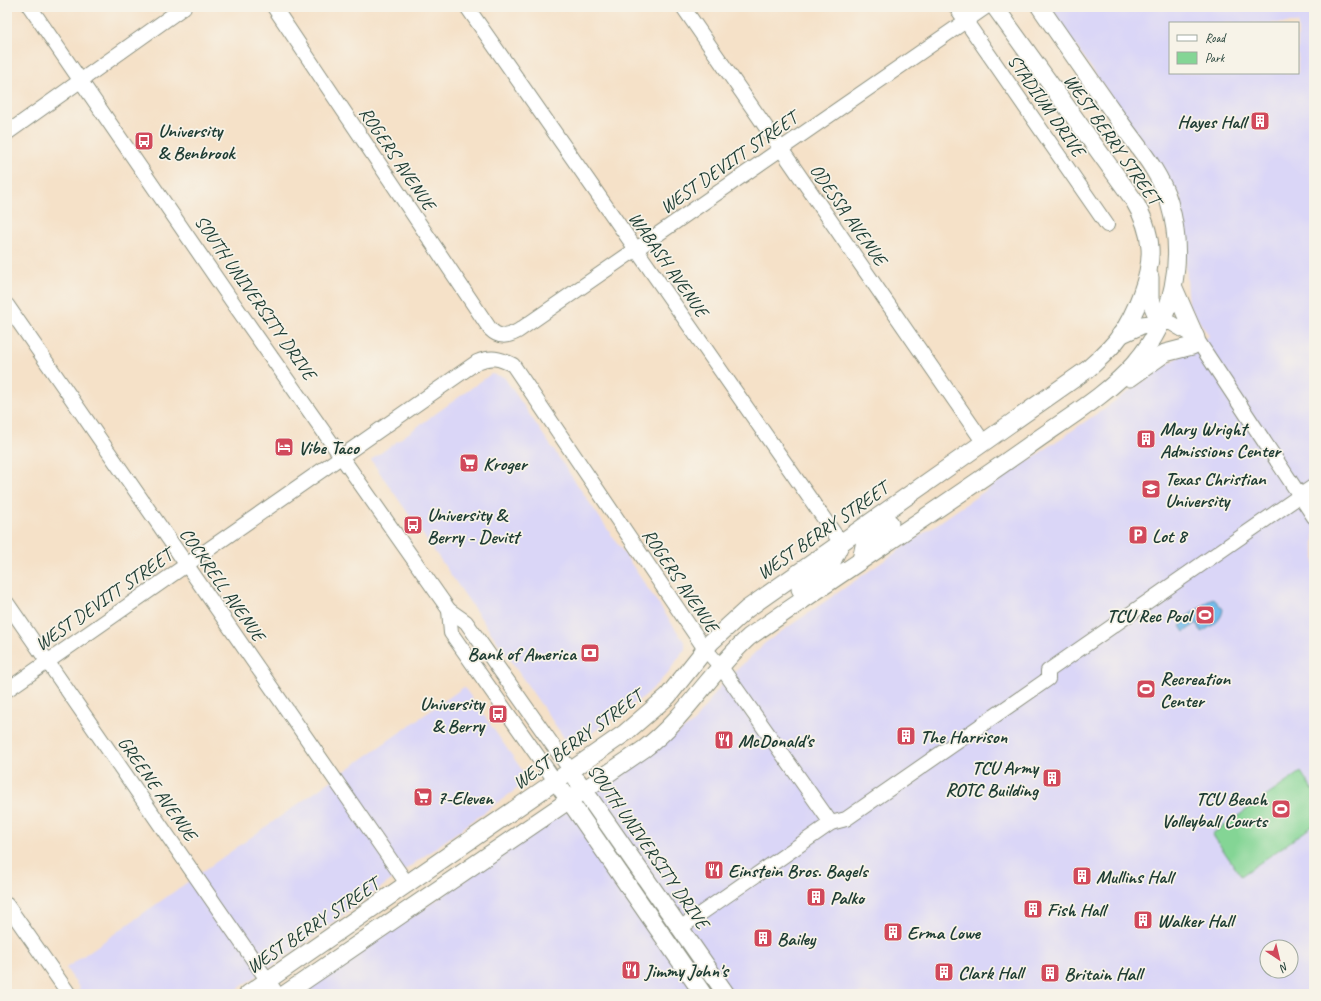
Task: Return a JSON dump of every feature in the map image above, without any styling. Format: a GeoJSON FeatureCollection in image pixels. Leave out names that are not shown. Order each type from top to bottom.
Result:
{"type":"FeatureCollection","features":[{"type":"Feature","properties":{"kind":"main road","name":"WEST BERRY STREET"},"geometry":{"type":"LineString","coordinates":[[248,994],[272,987],[408,885],[625,733],[649,714],[682,680],[705,649],[746,609],[1088,369],[1104,354],[1120,335],[1137,302],[1149,265],[1151,248],[1145,222],[1133,199],[995,7]]}},
{"type":"Feature","properties":{"kind":"main road","name":"WEST BERRY STREET"},"geometry":{"type":"LineString","coordinates":[[285,994],[644,749],[688,708],[739,646],[861,560],[1000,466],[1120,378],[1136,363],[1150,343],[1169,308],[1174,288],[1177,259],[1176,236],[1169,200],[1152,166],[1040,7]]}},
{"type":"Feature","properties":{"kind":"main road"},"geometry":{"type":"LineString","coordinates":[[1120,335],[1142,325],[1160,323],[1150,300],[1149,265]]}},
{"type":"Feature","properties":{"kind":"main road"},"geometry":{"type":"LineString","coordinates":[[1079,409],[1111,392],[1165,353],[1194,342],[1174,288]]}},
{"type":"Feature","properties":{"kind":"main road"},"geometry":{"type":"LineString","coordinates":[[861,560],[865,541],[917,503],[924,485]]}},
{"type":"Feature","properties":{"kind":"main road"},"geometry":{"type":"LineString","coordinates":[[764,627],[779,606],[830,566],[841,543]]}},
{"type":"Feature","properties":{"kind":"main road"},"geometry":{"type":"LineString","coordinates":[[661,733],[679,702],[709,662],[705,649]]}},
{"type":"Feature","properties":{"kind":"main road","name":"SOUTH UNIVERSITY DRIVE"},"geometry":{"type":"LineString","coordinates":[[571,771],[726,994]]}},
{"type":"Feature","properties":{"kind":"main road","name":"SOUTH UNIVERSITY DRIVE"},"geometry":{"type":"LineString","coordinates":[[556,782],[703,994]]}},
{"type":"Feature","properties":{"kind":"main road"},"geometry":{"type":"LineString","coordinates":[[365,940],[371,925],[403,897],[408,885]]}},
{"type":"Feature","properties":{"kind":"street","name":"SOUTH UNIVERSITY DRIVE"},"geometry":{"type":"LineString","coordinates":[[30,7],[341,457],[449,610],[466,622],[571,771]]}},
{"type":"Feature","properties":{"kind":"street"},"geometry":{"type":"LineString","coordinates":[[7,133],[184,7]]}},
{"type":"Feature","properties":{"kind":"street","name":"ROGERS AVENUE"},"geometry":{"type":"LineString","coordinates":[[274,7],[490,329]]}},
{"type":"Feature","properties":{"kind":"street","name":"WABASH AVENUE"},"geometry":{"type":"LineString","coordinates":[[467,7],[841,543]]}},
{"type":"Feature","properties":{"kind":"street","name":"ODESSA AVENUE"},"geometry":{"type":"LineString","coordinates":[[683,7],[984,443]]}},
{"type":"Feature","properties":{"kind":"street","name":"STADIUM DRIVE"},"geometry":{"type":"LineString","coordinates":[[956,7],[1107,225]]}},
{"type":"Feature","properties":{"kind":"street","name":"WEST DEVITT STREET"},"geometry":{"type":"LineString","coordinates":[[490,329],[495,334],[502,336],[518,331],[965,20],[986,7]]}},
{"type":"Feature","properties":{"kind":"street","name":"COCKRELL AVENUE"},"geometry":{"type":"LineString","coordinates":[[7,305],[408,885]]}},
{"type":"Feature","properties":{"kind":"street"},"geometry":{"type":"LineString","coordinates":[[1160,323],[1171,323],[1211,358],[1314,517]]}},
{"type":"Feature","properties":{"kind":"street","name":"WEST DEVITT STREET"},"geometry":{"type":"LineString","coordinates":[[7,690],[476,362],[488,358],[501,358]]}},
{"type":"Feature","properties":{"kind":"street","name":"ROGERS AVENUE"},"geometry":{"type":"LineString","coordinates":[[501,358],[513,365],[705,649],[721,667],[831,823]]}},
{"type":"Feature","properties":{"kind":"street"},"geometry":{"type":"LineString","coordinates":[[680,928],[831,823],[846,819],[1048,679],[1048,671],[1314,486]]}},
{"type":"Feature","properties":{"kind":"street","name":"GREENE AVENUE"},"geometry":{"type":"LineString","coordinates":[[7,603],[272,987]]}},
{"type":"Feature","properties":{"kind":"street","name":"SOUTH UNIVERSITY DRIVE"},"geometry":{"type":"LineString","coordinates":[[449,610],[451,633],[556,782]]}},
{"type":"Feature","properties":{"kind":"street"},"geometry":{"type":"LineString","coordinates":[[7,905],[69,994]]}},
{"type":"Feature","properties":{"kind":"shaded area","name":"Texas Christian University"},"geometry":{"type":"Polygon","coordinates":[[[1049,7],[1314,7],[1314,994],[300,994],[693,723],[722,684],[765,643],[1209,336],[1189,306],[1181,198],[1049,7]]]}},
{"type":"Feature","properties":{"kind":"shaded area"},"geometry":{"type":"Polygon","coordinates":[[[491,374],[504,377],[685,643],[685,649],[667,674],[646,695],[576,744],[567,742],[371,460],[491,374]]]}},
{"type":"Feature","properties":{"kind":"shaded area"},"geometry":{"type":"Polygon","coordinates":[[[464,687],[529,780],[284,958],[230,994],[73,994],[80,989],[66,968],[464,687]]]}},
{"type":"Feature","properties":{"kind":"green space","name":"TCU Beach Volleyball Courts"},"geometry":{"type":"Polygon","coordinates":[[[1301,772],[1314,792],[1314,825],[1241,876],[1212,834],[1301,772]]]}},
{"type":"Feature","properties":{"kind":"water","name":"TCU Rec Pool"},"geometry":{"type":"Polygon","coordinates":[[[1213,598],[1223,609],[1221,617],[1212,626],[1201,632],[1197,623],[1184,632],[1180,626],[1185,622],[1183,619],[1213,598]]]}},
{"type":"Feature","properties":{"kind":"place","name":"Hayes Hall"},"geometry":{"type":"Point","coordinates":[1260,121]}},
{"type":"Feature","properties":{"kind":"place","name":"University & Benbrook"},"geometry":{"type":"Point","coordinates":[144,141]}},
{"type":"Feature","properties":{"kind":"place","name":"Mary Wright Admissions Center"},"geometry":{"type":"Point","coordinates":[1146,439]}},
{"type":"Feature","properties":{"kind":"place","name":"Vibe Taco"},"geometry":{"type":"Point","coordinates":[284,447]}},
{"type":"Feature","properties":{"kind":"place","name":"Kroger"},"geometry":{"type":"Point","coordinates":[469,463]}},
{"type":"Feature","properties":{"kind":"place","name":"Texas Christian University"},"geometry":{"type":"Point","coordinates":[1151,489]}},
{"type":"Feature","properties":{"kind":"place","name":"University & Berry - Devitt"},"geometry":{"type":"Point","coordinates":[413,525]}},
{"type":"Feature","properties":{"kind":"place","name":"Lot 8"},"geometry":{"type":"Point","coordinates":[1138,535]}},
{"type":"Feature","properties":{"kind":"place","name":"TCU Rec Pool"},"geometry":{"type":"Point","coordinates":[1205,615]}},
{"type":"Feature","properties":{"kind":"place","name":"Bank of America"},"geometry":{"type":"Point","coordinates":[590,653]}},
{"type":"Feature","properties":{"kind":"place","name":"Recreation Center"},"geometry":{"type":"Point","coordinates":[1146,689]}},
{"type":"Feature","properties":{"kind":"place","name":"University & Berry"},"geometry":{"type":"Point","coordinates":[498,714]}},
{"type":"Feature","properties":{"kind":"place","name":"The Harrison"},"geometry":{"type":"Point","coordinates":[906,736]}},
{"type":"Feature","properties":{"kind":"place","name":"McDonald's"},"geometry":{"type":"Point","coordinates":[724,740]}},
{"type":"Feature","properties":{"kind":"place","name":"TCU Army ROTC Building"},"geometry":{"type":"Point","coordinates":[1052,778]}},
{"type":"Feature","properties":{"kind":"place","name":"7-Eleven"},"geometry":{"type":"Point","coordinates":[423,797]}},
{"type":"Feature","properties":{"kind":"place","name":"TCU Beach Volleyball Courts"},"geometry":{"type":"Point","coordinates":[1281,809]}},
{"type":"Feature","properties":{"kind":"place","name":"Einstein Bros. Bagels"},"geometry":{"type":"Point","coordinates":[714,870]}},
{"type":"Feature","properties":{"kind":"place","name":"Mullins Hall"},"geometry":{"type":"Point","coordinates":[1082,876]}},
{"type":"Feature","properties":{"kind":"place","name":"Palko"},"geometry":{"type":"Point","coordinates":[816,897]}},
{"type":"Feature","properties":{"kind":"place","name":"Fish Hall"},"geometry":{"type":"Point","coordinates":[1033,909]}},
{"type":"Feature","properties":{"kind":"place","name":"Walker Hall"},"geometry":{"type":"Point","coordinates":[1143,920]}},
{"type":"Feature","properties":{"kind":"place","name":"Erma Lowe"},"geometry":{"type":"Point","coordinates":[893,932]}},
{"type":"Feature","properties":{"kind":"place","name":"Bailey"},"geometry":{"type":"Point","coordinates":[763,938]}},
{"type":"Feature","properties":{"kind":"place","name":"Jimmy John's"},"geometry":{"type":"Point","coordinates":[631,970]}},
{"type":"Feature","properties":{"kind":"place","name":"Clark Hall"},"geometry":{"type":"Point","coordinates":[944,972]}},
{"type":"Feature","properties":{"kind":"place","name":"Britain Hall"},"geometry":{"type":"Point","coordinates":[1050,973]}}]}
